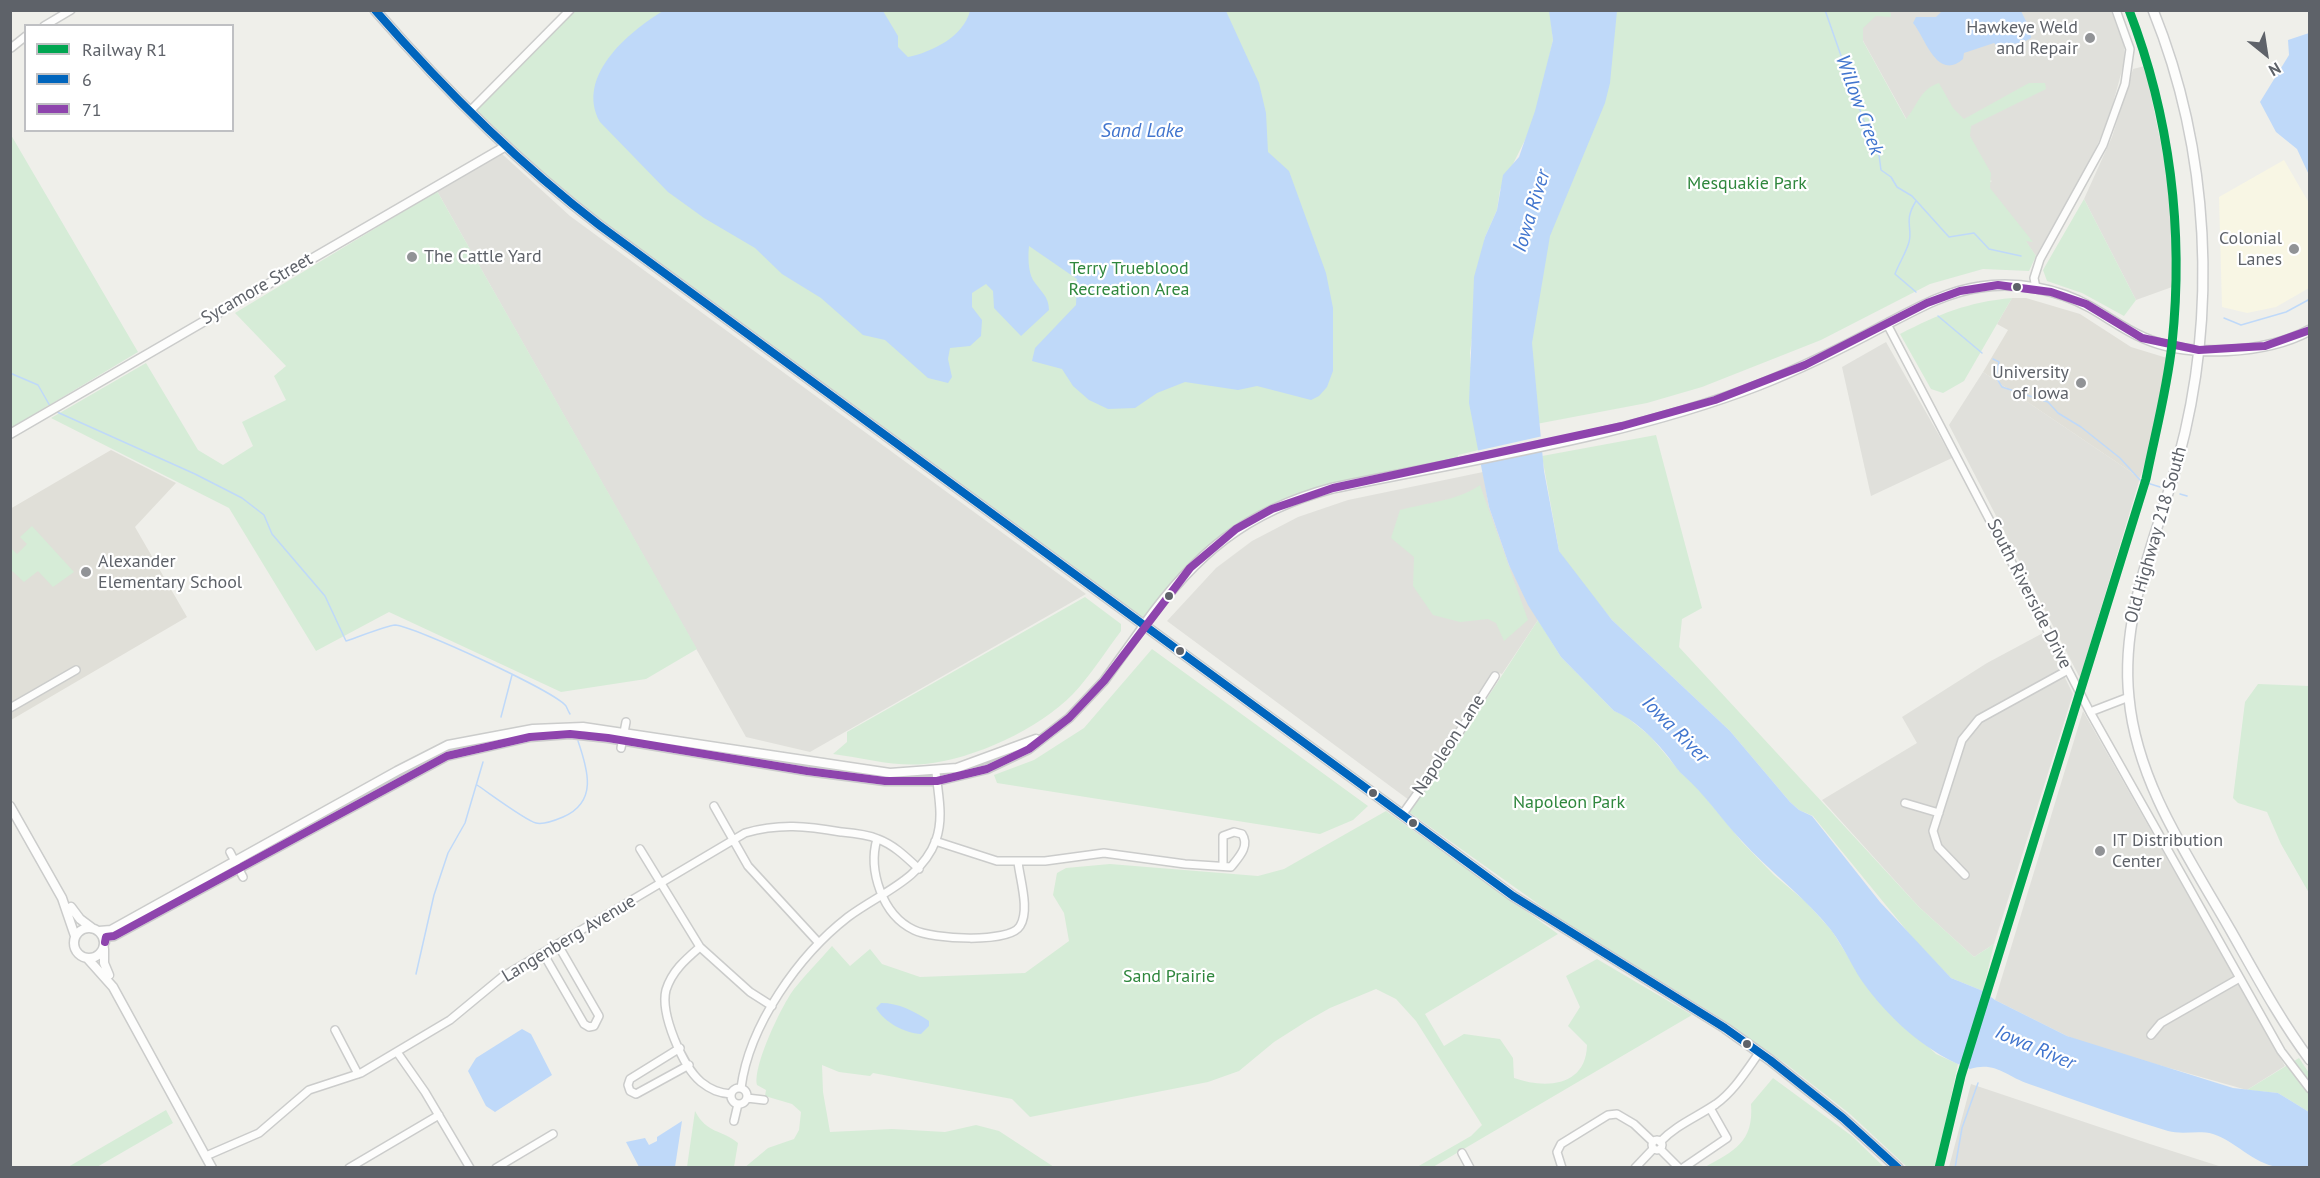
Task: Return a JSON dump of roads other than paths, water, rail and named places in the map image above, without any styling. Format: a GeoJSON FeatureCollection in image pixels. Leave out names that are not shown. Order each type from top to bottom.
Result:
{"type":"FeatureCollection","features":[{"type":"Feature","properties":{"kind":"main road"},"geometry":{"type":"LineString","coordinates":[[375,10],[506,146],[559,195],[607,232],[1143,627],[1540,914],[1725,1028],[1835,1111],[1899,1167]]}},
{"type":"Feature","properties":{"kind":"main road","name":"Old Highway 218 South"},"geometry":{"type":"LineString","coordinates":[[2152,10],[2175,79],[2200,205],[2203,278],[2199,350],[2194,389],[2178,459],[2133,611],[2128,646],[2128,697],[2136,742],[2155,793],[2277,1010]]}},
{"type":"Feature","properties":{"kind":"main road"},"geometry":{"type":"LineString","coordinates":[[1143,627],[1190,567],[1220,541],[1254,518],[1311,494],[1558,441],[1671,413],[1759,385],[1927,303],[1960,291],[1998,285],[2036,288],[2086,304],[2142,338],[2199,350],[2265,346],[2310,330]]}},
{"type":"Feature","properties":{"kind":"main road"},"geometry":{"type":"LineString","coordinates":[[2277,1010],[2310,1060]]}},
{"type":"Feature","properties":{"kind":"street"},"geometry":{"type":"LineString","coordinates":[[47,24],[71,10]]}},
{"type":"Feature","properties":{"kind":"street"},"geometry":{"type":"LineString","coordinates":[[470,111],[570,10]]}},
{"type":"Feature","properties":{"kind":"street"},"geometry":{"type":"LineString","coordinates":[[2036,288],[2034,278],[2040,259],[2103,145],[2125,84],[2130,49],[2116,10]]}},
{"type":"Feature","properties":{"kind":"street"},"geometry":{"type":"LineString","coordinates":[[11,48],[24,38]]}},
{"type":"Feature","properties":{"kind":"street","name":"Sycamore Street"},"geometry":{"type":"LineString","coordinates":[[10,434],[506,146]]}},
{"type":"Feature","properties":{"kind":"street","name":"South Riverside Drive"},"geometry":{"type":"LineString","coordinates":[[1887,324],[2090,712],[2238,979],[2289,1065],[2310,1089]]}},
{"type":"Feature","properties":{"kind":"street"},"geometry":{"type":"LineString","coordinates":[[212,1167],[113,987],[104,963],[106,938],[114,936],[397,771],[448,746],[533,729],[583,727],[622,740],[862,771],[937,776],[1042,736],[1069,718],[1088,700],[1143,627]]}},
{"type":"Feature","properties":{"kind":"street"},"geometry":{"type":"LineString","coordinates":[[10,708],[76,670]]}},
{"type":"Feature","properties":{"kind":"street"},"geometry":{"type":"LineString","coordinates":[[1965,875],[1935,842],[1934,831],[1960,743],[1970,727],[1979,719],[2068,670]]}},
{"type":"Feature","properties":{"kind":"street","name":"Napoleon Lane"},"geometry":{"type":"LineString","coordinates":[[1402,814],[1444,756],[1495,676]]}},
{"type":"Feature","properties":{"kind":"street"},"geometry":{"type":"LineString","coordinates":[[2090,712],[2128,697]]}},
{"type":"Feature","properties":{"kind":"street"},"geometry":{"type":"LineString","coordinates":[[622,740],[626,722]]}},
{"type":"Feature","properties":{"kind":"street"},"geometry":{"type":"LineString","coordinates":[[747,1098],[741,1088],[744,1071],[772,1006],[818,942],[848,917],[919,868],[935,841],[940,815],[937,776]]}},
{"type":"Feature","properties":{"kind":"street"},"geometry":{"type":"LineString","coordinates":[[1905,803],[1939,813]]}},
{"type":"Feature","properties":{"kind":"street"},"geometry":{"type":"LineString","coordinates":[[10,806],[63,898],[76,915],[95,929],[105,946]]}},
{"type":"Feature","properties":{"kind":"street"},"geometry":{"type":"LineString","coordinates":[[714,806],[748,866],[767,890],[818,942]]}},
{"type":"Feature","properties":{"kind":"street","name":"Langenberg Avenue"},"geometry":{"type":"LineString","coordinates":[[206,1156],[259,1133],[309,1090],[358,1074],[397,1052],[450,1020],[502,977],[733,840],[767,826],[812,826],[877,838],[895,848],[919,868]]}},
{"type":"Feature","properties":{"kind":"street"},"geometry":{"type":"LineString","coordinates":[[935,841],[986,858],[1018,862],[1104,853],[1185,864],[1231,867],[1245,846],[1246,840],[1242,834],[1234,832],[1223,836],[1223,866]]}},
{"type":"Feature","properties":{"kind":"street"},"geometry":{"type":"LineString","coordinates":[[877,838],[873,867],[883,894],[903,923],[922,934],[981,937],[1015,933],[1024,919],[1018,862]]}},
{"type":"Feature","properties":{"kind":"street"},"geometry":{"type":"LineString","coordinates":[[640,849],[659,884],[700,947],[750,992],[772,1006]]}},
{"type":"Feature","properties":{"kind":"street"},"geometry":{"type":"LineString","coordinates":[[230,852],[243,877]]}},
{"type":"Feature","properties":{"kind":"street"},"geometry":{"type":"LineString","coordinates":[[75,936],[84,929],[111,930],[236,864]]}},
{"type":"Feature","properties":{"kind":"street"},"geometry":{"type":"LineString","coordinates":[[63,898],[75,936],[75,951],[88,959],[113,987]]}},
{"type":"Feature","properties":{"kind":"street"},"geometry":{"type":"LineString","coordinates":[[543,953],[584,1024],[589,1027],[594,1026],[599,1017],[558,945]]}},
{"type":"Feature","properties":{"kind":"street"},"geometry":{"type":"LineString","coordinates":[[88,959],[96,957],[105,946]]}},
{"type":"Feature","properties":{"kind":"street"},"geometry":{"type":"LineString","coordinates":[[700,947],[681,963],[666,992],[665,1013],[671,1034],[700,1081],[716,1092],[731,1094]]}},
{"type":"Feature","properties":{"kind":"street"},"geometry":{"type":"LineString","coordinates":[[2151,1035],[2161,1023],[2238,979]]}},
{"type":"Feature","properties":{"kind":"street"},"geometry":{"type":"LineString","coordinates":[[2263,1019],[2277,1010]]}},
{"type":"Feature","properties":{"kind":"street"},"geometry":{"type":"LineString","coordinates":[[335,1030],[358,1074]]}},
{"type":"Feature","properties":{"kind":"street"},"geometry":{"type":"LineString","coordinates":[[680,1048],[630,1079],[628,1085],[630,1091],[636,1094],[689,1065]]}},
{"type":"Feature","properties":{"kind":"street"},"geometry":{"type":"LineString","coordinates":[[397,1052],[470,1167]]}},
{"type":"Feature","properties":{"kind":"street"},"geometry":{"type":"LineString","coordinates":[[1635,1167],[1670,1132],[1710,1108],[1736,1084],[1759,1053]]}},
{"type":"Feature","properties":{"kind":"street"},"geometry":{"type":"LineString","coordinates":[[738,1104],[731,1099],[731,1094],[733,1090],[741,1088]]}},
{"type":"Feature","properties":{"kind":"street"},"geometry":{"type":"LineString","coordinates":[[734,1121],[738,1104],[747,1098],[764,1100]]}},
{"type":"Feature","properties":{"kind":"street"},"geometry":{"type":"LineString","coordinates":[[1562,1167],[1557,1152],[1561,1143],[1608,1115],[1623,1116],[1681,1167],[1727,1138],[1710,1108]]}},
{"type":"Feature","properties":{"kind":"street"},"geometry":{"type":"LineString","coordinates":[[349,1167],[439,1115]]}},
{"type":"Feature","properties":{"kind":"street"},"geometry":{"type":"LineString","coordinates":[[496,1167],[553,1134]]}},
{"type":"Feature","properties":{"kind":"street"},"geometry":{"type":"LineString","coordinates":[[1462,1153],[1470,1167]]}},
{"type":"Feature","properties":{"kind":"water","name":"Sand Lake"},"geometry":{"type":"Polygon","coordinates":[[[663,11],[883,11],[898,36],[898,47],[908,57],[936,47],[954,36],[970,11],[1226,11],[1259,83],[1266,113],[1268,152],[1289,171],[1326,273],[1333,308],[1333,371],[1327,387],[1319,396],[1311,400],[1257,386],[1238,390],[1185,382],[1157,393],[1135,408],[1108,409],[1089,400],[1073,386],[1062,369],[1032,361],[1035,348],[1076,305],[1077,279],[1029,246],[1031,276],[1046,297],[1049,310],[1021,336],[994,308],[993,291],[986,284],[972,293],[972,307],[982,320],[981,336],[970,346],[950,348],[948,359],[952,377],[948,383],[928,378],[885,340],[863,335],[821,298],[782,274],[755,248],[704,218],[668,192],[600,122],[594,105],[594,89],[609,57],[635,31],[663,11]]]}},
{"type":"Feature","properties":{"kind":"water","name":"Iowa River"},"geometry":{"type":"Polygon","coordinates":[[[1549,11],[1617,11],[1610,83],[1605,103],[1550,236],[1532,343],[1544,471],[1559,551],[1612,620],[1730,731],[1790,802],[1799,810],[1812,816],[1880,902],[1951,978],[1983,991],[1995,1000],[2067,1036],[2233,1088],[2278,1093],[2309,1112],[2309,1167],[2285,1168],[2268,1165],[2213,1134],[2173,1132],[2150,1126],[2029,1084],[1994,1068],[1970,1069],[1926,1046],[1889,1014],[1878,1001],[1862,981],[1836,937],[1821,918],[1741,840],[1649,735],[1629,719],[1614,711],[1561,657],[1528,605],[1509,565],[1489,507],[1469,403],[1474,277],[1485,237],[1497,210],[1503,175],[1519,157],[1535,111],[1553,40],[1549,11]]]}},
{"type":"Feature","properties":{"kind":"water"},"geometry":{"type":"Polygon","coordinates":[[[1942,11],[2021,11],[2031,31],[2031,38],[1998,47],[1994,43],[1964,53],[1963,59],[1954,65],[1946,65],[1933,55],[1913,23],[1916,17],[1936,17],[1942,11]]]}},
{"type":"Feature","properties":{"kind":"water"},"geometry":{"type":"Polygon","coordinates":[[[2309,33],[2309,175],[2297,149],[2276,132],[2260,102],[2289,55],[2288,40],[2309,33]]]}},
{"type":"Feature","properties":{"kind":"water"},"geometry":{"type":"Polygon","coordinates":[[[881,1003],[894,1004],[912,1011],[929,1021],[929,1026],[921,1034],[901,1029],[889,1022],[876,1008],[881,1003]]]}},
{"type":"Feature","properties":{"kind":"water"},"geometry":{"type":"Polygon","coordinates":[[[522,1029],[531,1034],[552,1075],[495,1112],[486,1106],[468,1071],[476,1058],[522,1029]]]}},
{"type":"Feature","properties":{"kind":"water"},"geometry":{"type":"Polygon","coordinates":[[[682,1121],[675,1167],[639,1167],[626,1142],[645,1138],[649,1145],[682,1121]]]}},
{"type":"Feature","properties":{"kind":"waterway","name":"Willow Creek"},"geometry":{"type":"LineString","coordinates":[[1825,10],[1873,147],[1879,155],[1881,170],[1891,177],[1897,187],[1912,196],[1949,237],[1974,233],[1989,249],[2021,256]]}},
{"type":"Feature","properties":{"kind":"waterway"},"geometry":{"type":"LineString","coordinates":[[1916,201],[1909,219],[1909,242],[1895,274],[1916,292]]}},
{"type":"Feature","properties":{"kind":"waterway","name":"Willow Creek"},"geometry":{"type":"LineString","coordinates":[[2224,318],[2241,325],[2286,312],[2310,299]]}},
{"type":"Feature","properties":{"kind":"waterway"},"geometry":{"type":"LineString","coordinates":[[1938,316],[1982,353]]}},
{"type":"Feature","properties":{"kind":"waterway"},"geometry":{"type":"LineString","coordinates":[[1993,359],[1999,362],[1996,377],[2002,387],[2048,402],[2058,413],[2081,427],[2120,458],[2141,481],[2160,487]]}},
{"type":"Feature","properties":{"kind":"waterway"},"geometry":{"type":"LineString","coordinates":[[10,373],[38,385],[50,406]]}},
{"type":"Feature","properties":{"kind":"waterway"},"geometry":{"type":"LineString","coordinates":[[57,412],[195,474],[242,498],[264,515],[272,534],[325,596],[346,641],[395,625],[407,628],[454,647],[537,687],[566,706],[570,714]]}},
{"type":"Feature","properties":{"kind":"waterway"},"geometry":{"type":"LineString","coordinates":[[2180,494],[2187,496]]}},
{"type":"Feature","properties":{"kind":"waterway"},"geometry":{"type":"LineString","coordinates":[[501,717],[512,675]]}},
{"type":"Feature","properties":{"kind":"waterway"},"geometry":{"type":"LineString","coordinates":[[477,785],[536,823],[546,823],[563,817],[574,811],[582,803],[586,794],[587,774],[578,741]]}},
{"type":"Feature","properties":{"kind":"waterway"},"geometry":{"type":"LineString","coordinates":[[416,974],[434,895],[448,853],[465,823],[483,762]]}},
{"type":"Feature","properties":{"kind":"waterway"},"geometry":{"type":"LineString","coordinates":[[1955,1168],[1962,1128],[1978,1083]]}},
{"type":"Feature","properties":{"kind":"rail line","name":"R1"},"geometry":{"type":"LineString","coordinates":[[1939,1168],[1961,1076],[2146,479],[2167,378],[2172,344],[2176,259],[2170,174],[2155,91],[2129,10]]}},
{"type":"Feature","properties":{"kind":"place","name":"Hawkeye Weld and Repair"},"geometry":{"type":"Point","coordinates":[2090,38]}},
{"type":"Feature","properties":{"kind":"place","name":"Colonial Lanes"},"geometry":{"type":"Point","coordinates":[2294,249]}},
{"type":"Feature","properties":{"kind":"place","name":"The Cattle Yard"},"geometry":{"type":"Point","coordinates":[412,257]}},
{"type":"Feature","properties":{"kind":"place","name":"University of Iowa"},"geometry":{"type":"Point","coordinates":[2081,383]}},
{"type":"Feature","properties":{"kind":"place","name":"Alexander Elementary School"},"geometry":{"type":"Point","coordinates":[86,572]}},
{"type":"Feature","properties":{"kind":"place","name":"IT Distribution Center"},"geometry":{"type":"Point","coordinates":[2100,851]}},
{"type":"Feature","properties":{"kind":"park label","name":"Mesquakie Park"},"geometry":{"type":"Point","coordinates":[1747,184]}},
{"type":"Feature","properties":{"kind":"park label","name":"Terry Trueblood Recreation Area"},"geometry":{"type":"Point","coordinates":[1129,279]}},
{"type":"Feature","properties":{"kind":"park label","name":"Napoleon Park"},"geometry":{"type":"Point","coordinates":[1569,803]}},
{"type":"Feature","properties":{"kind":"park label","name":"Sand Prairie"},"geometry":{"type":"Point","coordinates":[1169,977]}}]}
